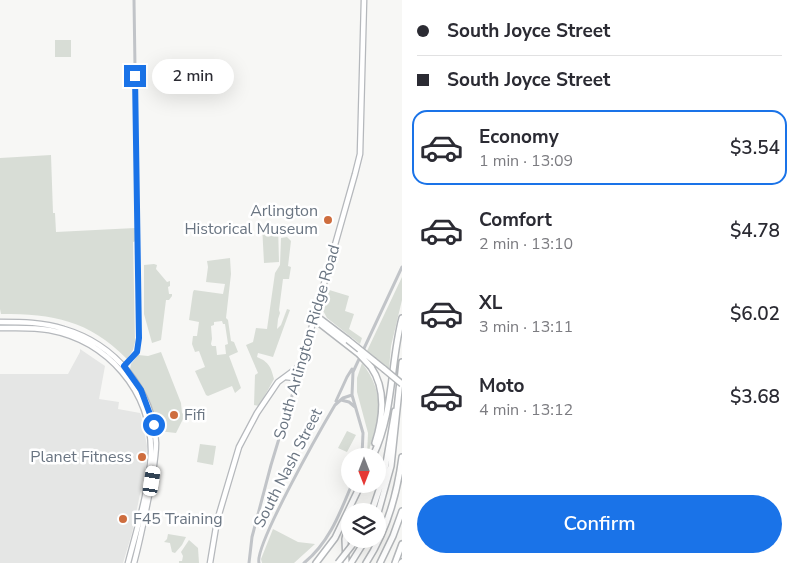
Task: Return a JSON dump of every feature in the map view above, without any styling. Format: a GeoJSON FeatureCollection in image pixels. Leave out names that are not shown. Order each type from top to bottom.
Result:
{"type":"FeatureCollection","features":[{"type":"Feature","properties":{"kind":"highway"},"geometry":{"type":"LineString","coordinates":[[315,317],[402,384]]}},
{"type":"Feature","properties":{"kind":"highway"},"geometry":{"type":"LineString","coordinates":[[375,448],[387,418],[394,356],[402,318]]}},
{"type":"Feature","properties":{"kind":"highway"},"geometry":{"type":"LineString","coordinates":[[347,342],[371,367],[379,384],[382,402],[380,426],[374,448]]}},
{"type":"Feature","properties":{"kind":"highway"},"geometry":{"type":"LineString","coordinates":[[381,503],[391,466],[402,362]]}},
{"type":"Feature","properties":{"kind":"highway"},"geometry":{"type":"LineString","coordinates":[[375,503],[384,475],[398,394]]}},
{"type":"Feature","properties":{"kind":"highway"},"geometry":{"type":"LineString","coordinates":[[366,563],[379,540],[390,513],[398,485],[402,457]]}},
{"type":"Feature","properties":{"kind":"highway"},"geometry":{"type":"LineString","coordinates":[[316,563],[339,532],[356,493]]}},
{"type":"Feature","properties":{"kind":"highway"},"geometry":{"type":"LineString","coordinates":[[380,563],[402,511]]}},
{"type":"Feature","properties":{"kind":"highway"},"geometry":{"type":"LineString","coordinates":[[395,563],[402,544]]}},
{"type":"Feature","properties":{"kind":"highway"},"geometry":{"type":"LineString","coordinates":[[345,548],[346,563]]}},
{"type":"Feature","properties":{"kind":"highway"},"geometry":{"type":"LineString","coordinates":[[338,563],[350,548]]}},
{"type":"Feature","properties":{"kind":"highway"},"geometry":{"type":"LineString","coordinates":[[351,563],[361,548]]}},
{"type":"Feature","properties":{"kind":"main road","name":"South Arlington Ridge Road"},"geometry":{"type":"LineString","coordinates":[[301,365],[360,154],[364,0]]}},
{"type":"Feature","properties":{"kind":"main road"},"geometry":{"type":"LineString","coordinates":[[0,322],[34,322],[70,331],[98,344],[135,379],[144,396],[151,416],[156,444],[149,495],[134,563]]}},
{"type":"Feature","properties":{"kind":"main road"},"geometry":{"type":"LineString","coordinates":[[0,328],[43,329],[68,335],[96,348],[123,368],[144,407],[151,442],[150,461],[142,508],[128,563]]}},
{"type":"Feature","properties":{"kind":"main road"},"geometry":{"type":"LineString","coordinates":[[210,563],[217,521],[239,447],[278,382],[301,365]]}},
{"type":"Feature","properties":{"kind":"main road"},"geometry":{"type":"LineString","coordinates":[[285,377],[292,378],[295,381],[295,385]]}},
{"type":"Feature","properties":{"kind":"street"},"geometry":{"type":"LineString","coordinates":[[123,368],[137,352],[139,338],[134,0]]}},
{"type":"Feature","properties":{"kind":"street"},"geometry":{"type":"LineString","coordinates":[[335,405],[402,267]]}},
{"type":"Feature","properties":{"kind":"street"},"geometry":{"type":"LineString","coordinates":[[356,364],[352,379],[352,394],[363,434],[362,448]]}},
{"type":"Feature","properties":{"kind":"street","name":"South Arlington Ridge Road"},"geometry":{"type":"LineString","coordinates":[[249,563],[252,537],[301,365]]}},
{"type":"Feature","properties":{"kind":"street","name":"South Nash Street"},"geometry":{"type":"LineString","coordinates":[[259,563],[258,556],[275,518],[335,405],[352,394]]}},
{"type":"Feature","properties":{"kind":"street"},"geometry":{"type":"LineString","coordinates":[[340,400],[349,402],[355,407]]}},
{"type":"Feature","properties":{"kind":"street"},"geometry":{"type":"LineString","coordinates":[[304,563],[318,550],[326,538],[348,493]]}},
{"type":"Feature","properties":{"kind":"shaded area"},"geometry":{"type":"Polygon","coordinates":[[[55,40],[71,40],[71,57],[55,57],[55,40]]]}},
{"type":"Feature","properties":{"kind":"shaded area"},"geometry":{"type":"Polygon","coordinates":[[[51,155],[53,213],[55,213],[56,232],[135,228],[136,241],[133,242],[135,342],[133,350],[127,359],[98,336],[69,322],[38,316],[1,314],[0,158],[51,155]]]}},
{"type":"Feature","properties":{"kind":"shaded area"},"geometry":{"type":"Polygon","coordinates":[[[262,225],[278,225],[279,262],[264,263],[262,225]]]}},
{"type":"Feature","properties":{"kind":"shaded area"},"geometry":{"type":"Polygon","coordinates":[[[287,237],[291,241],[288,266],[291,267],[289,279],[283,279],[277,329],[281,325],[287,309],[290,310],[273,357],[258,353],[257,357],[269,365],[274,379],[259,406],[254,405],[255,375],[258,373],[246,345],[253,342],[256,328],[267,329],[275,273],[280,265],[281,238],[287,237]]]}},
{"type":"Feature","properties":{"kind":"shaded area"},"geometry":{"type":"Polygon","coordinates":[[[230,258],[231,274],[226,318],[228,320],[231,341],[234,342],[238,352],[229,356],[241,388],[235,393],[232,386],[208,396],[195,371],[205,367],[199,351],[195,352],[192,344],[193,336],[197,336],[199,322],[189,320],[194,290],[223,294],[225,284],[206,282],[207,261],[230,258]],[[222,321],[214,322],[214,325],[211,326],[211,344],[216,346],[217,355],[226,354],[225,345],[228,344],[225,324],[222,321]]]}},
{"type":"Feature","properties":{"kind":"shaded area"},"geometry":{"type":"Polygon","coordinates":[[[144,265],[157,265],[156,269],[167,282],[170,281],[170,286],[168,287],[169,294],[172,294],[172,296],[169,300],[166,300],[161,340],[152,343],[144,314],[144,265]]]}},
{"type":"Feature","properties":{"kind":"shaded area"},"geometry":{"type":"Polygon","coordinates":[[[402,277],[402,300],[391,346],[389,369],[367,351],[402,277]]]}},
{"type":"Feature","properties":{"kind":"shaded area"},"geometry":{"type":"Polygon","coordinates":[[[326,289],[349,296],[345,311],[354,314],[349,329],[362,338],[360,344],[327,318],[321,307],[326,289]]]}},
{"type":"Feature","properties":{"kind":"shaded area"},"geometry":{"type":"Polygon","coordinates":[[[80,349],[105,366],[99,399],[119,402],[118,409],[140,413],[141,415],[147,446],[146,465],[132,533],[123,563],[0,563],[0,374],[68,374],[80,349]]]}},
{"type":"Feature","properties":{"kind":"shaded area"},"geometry":{"type":"Polygon","coordinates":[[[161,352],[181,403],[182,413],[185,415],[176,433],[158,431],[146,396],[130,369],[131,364],[138,355],[148,356],[161,352]]]}},
{"type":"Feature","properties":{"kind":"shaded area"},"geometry":{"type":"Polygon","coordinates":[[[362,363],[370,375],[378,397],[377,420],[370,448],[367,448],[368,433],[357,392],[357,378],[362,363]]]}},
{"type":"Feature","properties":{"kind":"shaded area"},"geometry":{"type":"Polygon","coordinates":[[[347,431],[356,435],[349,448],[338,448],[347,431]]]}},
{"type":"Feature","properties":{"kind":"shaded area"},"geometry":{"type":"Polygon","coordinates":[[[200,444],[216,446],[213,465],[197,462],[200,444]]]}},
{"type":"Feature","properties":{"kind":"shaded area"},"geometry":{"type":"Polygon","coordinates":[[[273,529],[298,542],[315,544],[294,563],[262,563],[261,559],[273,529]]]}},
{"type":"Feature","properties":{"kind":"shaded area"},"geometry":{"type":"Polygon","coordinates":[[[168,534],[186,537],[175,553],[172,552],[170,543],[164,542],[168,534]]]}},
{"type":"Feature","properties":{"kind":"shaded area"},"geometry":{"type":"Polygon","coordinates":[[[189,540],[198,548],[199,563],[179,563],[179,561],[182,561],[183,556],[181,552],[189,540]]]}},
{"type":"Feature","properties":{"kind":"place","name":"Arlington Historical Museum"},"geometry":{"type":"Point","coordinates":[328,220]}},
{"type":"Feature","properties":{"kind":"place","name":"Fifi"},"geometry":{"type":"Point","coordinates":[174,415]}},
{"type":"Feature","properties":{"kind":"place","name":"Planet Fitness"},"geometry":{"type":"Point","coordinates":[142,457]}},
{"type":"Feature","properties":{"kind":"place","name":"F45 Training"},"geometry":{"type":"Point","coordinates":[123,519]}},
{"type":"Feature","properties":{"kind":"route"},"geometry":{"type":"LineString","coordinates":[[135,76],[139,338],[137,352],[124,366],[141,390],[154,425]]}}]}
